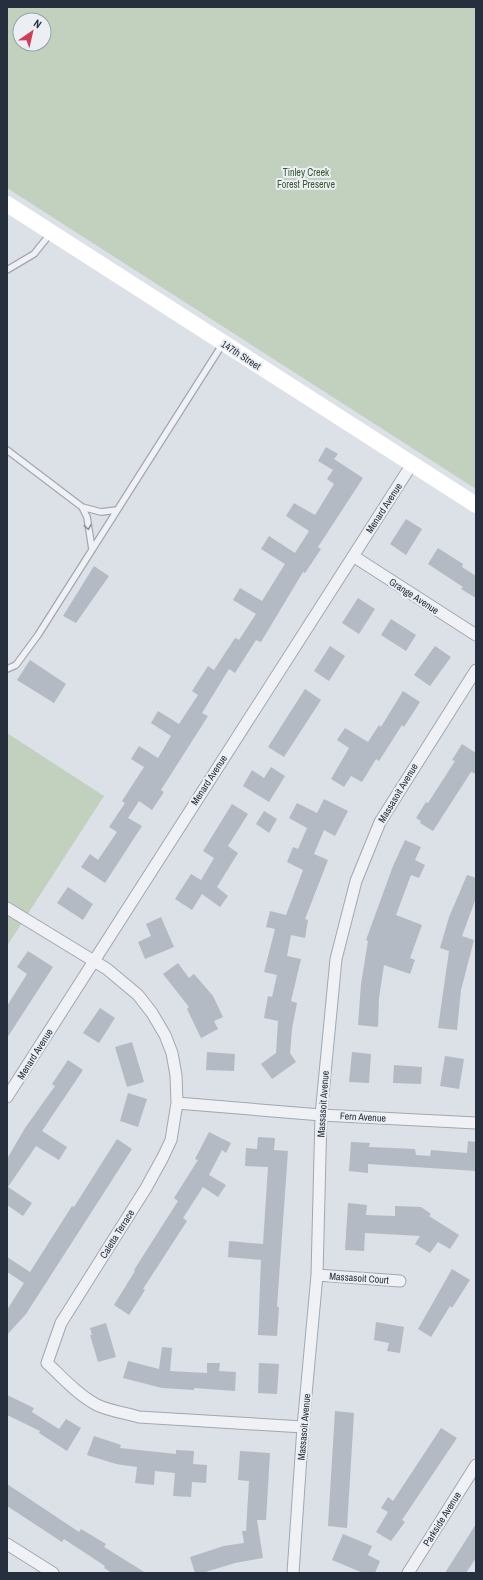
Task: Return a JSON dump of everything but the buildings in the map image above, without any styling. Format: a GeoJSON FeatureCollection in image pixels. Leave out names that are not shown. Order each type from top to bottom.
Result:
{"type":"FeatureCollection","features":[{"type":"Feature","properties":{"kind":"main road","name":"147th Street"},"geometry":{"type":"LineString","coordinates":[[7,204],[476,505]]}},
{"type":"Feature","properties":{"kind":"street","name":"Menard Avenue"},"geometry":{"type":"LineString","coordinates":[[7,1098],[412,464]]}},
{"type":"Feature","properties":{"kind":"street","name":"Grange Avenue"},"geometry":{"type":"LineString","coordinates":[[353,556],[476,635]]}},
{"type":"Feature","properties":{"kind":"street","name":"Massasoit Avenue"},"geometry":{"type":"LineString","coordinates":[[293,1573],[303,1427],[317,1275],[321,1115],[336,959],[356,881],[380,822],[476,670]]}},
{"type":"Feature","properties":{"kind":"street","name":"Caletta Terrace"},"geometry":{"type":"LineString","coordinates":[[7,908],[94,961],[127,984],[142,999],[165,1035],[172,1053],[176,1075],[177,1103],[171,1140],[146,1188],[61,1323],[47,1363],[87,1399],[105,1408],[118,1412],[139,1417],[303,1427]]}},
{"type":"Feature","properties":{"kind":"street","name":"Fern Avenue"},"geometry":{"type":"LineString","coordinates":[[177,1103],[321,1115],[476,1123]]}},
{"type":"Feature","properties":{"kind":"street","name":"Massasoit Court"},"geometry":{"type":"LineString","coordinates":[[317,1275],[400,1280]]}},
{"type":"Feature","properties":{"kind":"street","name":"Parkside Avenue"},"geometry":{"type":"LineString","coordinates":[[408,1573],[476,1465]]}},
{"type":"Feature","properties":{"kind":"street"},"geometry":{"type":"LineString","coordinates":[[7,1544],[53,1573]]}},
{"type":"Feature","properties":{"kind":"lane"},"geometry":{"type":"LineString","coordinates":[[7,270],[34,254],[52,233]]}},
{"type":"Feature","properties":{"kind":"lane"},"geometry":{"type":"LineString","coordinates":[[7,669],[16,665],[24,656],[224,343]]}},
{"type":"Feature","properties":{"kind":"lane"},"geometry":{"type":"LineString","coordinates":[[7,450],[82,507],[101,512],[117,510]]}},
{"type":"Feature","properties":{"kind":"lane"},"geometry":{"type":"LineString","coordinates":[[82,507],[87,517],[92,549]]}},
{"type":"Feature","properties":{"kind":"green space","name":"Tinley Creek Forest Preserve"},"geometry":{"type":"Polygon","coordinates":[[[7,7],[476,7],[476,489],[7,188],[7,7]]]}},
{"type":"Feature","properties":{"kind":"green space"},"geometry":{"type":"Polygon","coordinates":[[[7,733],[104,796],[7,946],[7,733]]]}}]}
